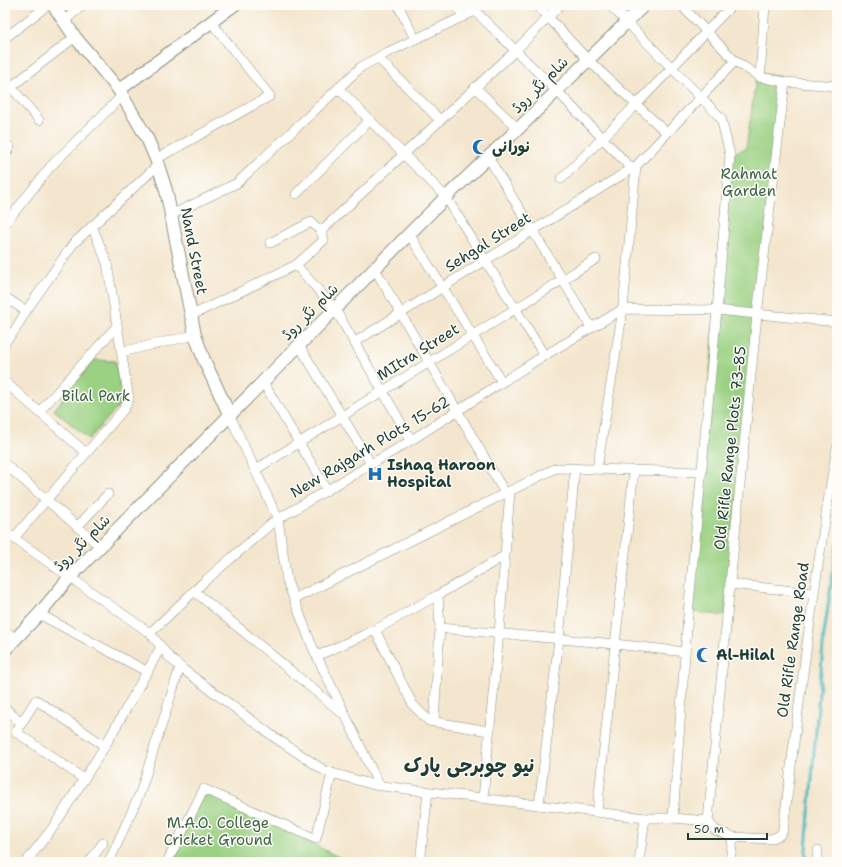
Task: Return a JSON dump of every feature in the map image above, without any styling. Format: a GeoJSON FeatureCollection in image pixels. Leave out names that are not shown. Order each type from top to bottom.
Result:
{"type":"FeatureCollection","features":[{"type":"Feature","properties":{"kind":"main road","name":"Nand Street"},"geometry":{"type":"LineString","coordinates":[[53,5],[75,37],[120,93],[143,130],[157,162],[166,190],[195,335],[204,360],[230,416]]}},
{"type":"Feature","properties":{"kind":"main road"},"geometry":{"type":"LineString","coordinates":[[120,93],[234,5]]}},
{"type":"Feature","properties":{"kind":"main road","name":"شام نگر روڈ"},"geometry":{"type":"LineString","coordinates":[[5,650],[39,614],[69,578],[299,345],[446,197],[518,129],[644,5]]}},
{"type":"Feature","properties":{"kind":"street"},"geometry":{"type":"LineString","coordinates":[[5,38],[48,5]]}},
{"type":"Feature","properties":{"kind":"street"},"geometry":{"type":"LineString","coordinates":[[64,20],[83,5]]}},
{"type":"Feature","properties":{"kind":"street"},"geometry":{"type":"LineString","coordinates":[[398,5],[415,39]]}},
{"type":"Feature","properties":{"kind":"street"},"geometry":{"type":"LineString","coordinates":[[457,5],[463,17]]}},
{"type":"Feature","properties":{"kind":"street"},"geometry":{"type":"LineString","coordinates":[[537,5],[588,60],[667,133]]}},
{"type":"Feature","properties":{"kind":"street"},"geometry":{"type":"LineString","coordinates":[[320,231],[516,50],[560,5]]}},
{"type":"Feature","properties":{"kind":"street"},"geometry":{"type":"LineString","coordinates":[[610,5],[699,98],[721,118],[730,155],[685,652],[673,818]]}},
{"type":"Feature","properties":{"kind":"street"},"geometry":{"type":"LineString","coordinates":[[681,5],[735,61],[760,77],[785,82],[837,86]]}},
{"type":"Feature","properties":{"kind":"street"},"geometry":{"type":"LineString","coordinates":[[560,179],[636,105],[732,5]]}},
{"type":"Feature","properties":{"kind":"street"},"geometry":{"type":"LineString","coordinates":[[760,77],[765,5]]}},
{"type":"Feature","properties":{"kind":"street"},"geometry":{"type":"LineString","coordinates":[[171,215],[238,183],[361,67],[415,39],[463,17],[477,8],[602,138],[634,167],[623,310],[597,469]]}},
{"type":"Feature","properties":{"kind":"street"},"geometry":{"type":"LineString","coordinates":[[5,342],[15,330],[26,311],[73,244],[157,162],[270,96],[211,22]]}},
{"type":"Feature","properties":{"kind":"street"},"geometry":{"type":"LineString","coordinates":[[39,120],[11,87],[75,37]]}},
{"type":"Feature","properties":{"kind":"street"},"geometry":{"type":"LineString","coordinates":[[378,58],[440,120]]}},
{"type":"Feature","properties":{"kind":"street","name":"Sehgal Street"},"geometry":{"type":"LineString","coordinates":[[355,342],[634,167],[735,61]]}},
{"type":"Feature","properties":{"kind":"street","name":"Old Rifle Range Plots 73-85"},"geometry":{"type":"LineString","coordinates":[[708,821],[757,315],[785,82]]}},
{"type":"Feature","properties":{"kind":"street"},"geometry":{"type":"LineString","coordinates":[[476,87],[518,129]]}},
{"type":"Feature","properties":{"kind":"street"},"geometry":{"type":"LineString","coordinates":[[338,88],[446,197],[544,356]]}},
{"type":"Feature","properties":{"kind":"street"},"geometry":{"type":"LineString","coordinates":[[5,224],[51,166],[120,93]]}},
{"type":"Feature","properties":{"kind":"street"},"geometry":{"type":"LineString","coordinates":[[296,194],[370,120]]}},
{"type":"Feature","properties":{"kind":"street"},"geometry":{"type":"LineString","coordinates":[[488,157],[591,327]]}},
{"type":"Feature","properties":{"kind":"street"},"geometry":{"type":"LineString","coordinates":[[190,316],[296,265],[324,240],[320,231],[311,222],[270,243]]}},
{"type":"Feature","properties":{"kind":"street"},"geometry":{"type":"LineString","coordinates":[[14,538],[124,409],[129,399],[107,263],[92,226]]}},
{"type":"Feature","properties":{"kind":"street"},"geometry":{"type":"LineString","coordinates":[[409,234],[502,382]]}},
{"type":"Feature","properties":{"kind":"street","name":"MItra Street"},"geometry":{"type":"LineString","coordinates":[[255,470],[596,259]]}},
{"type":"Feature","properties":{"kind":"street"},"geometry":{"type":"LineString","coordinates":[[296,265],[335,309],[411,440]]}},
{"type":"Feature","properties":{"kind":"street"},"geometry":{"type":"LineString","coordinates":[[375,270],[457,411],[507,492],[498,633],[483,798]]}},
{"type":"Feature","properties":{"kind":"street"},"geometry":{"type":"LineString","coordinates":[[5,297],[26,311]]}},
{"type":"Feature","properties":{"kind":"street"},"geometry":{"type":"LineString","coordinates":[[623,310],[717,310],[837,322]]}},
{"type":"Feature","properties":{"kind":"street","name":"New Rajgarh Plots 15-62"},"geometry":{"type":"LineString","coordinates":[[150,633],[194,591],[278,519],[411,440],[591,327],[623,310]]}},
{"type":"Feature","properties":{"kind":"street"},"geometry":{"type":"LineString","coordinates":[[39,412],[117,326]]}},
{"type":"Feature","properties":{"kind":"street"},"geometry":{"type":"LineString","coordinates":[[121,352],[195,335]]}},
{"type":"Feature","properties":{"kind":"street"},"geometry":{"type":"LineString","coordinates":[[299,345],[371,464]]}},
{"type":"Feature","properties":{"kind":"street"},"geometry":{"type":"LineString","coordinates":[[5,382],[86,453]]}},
{"type":"Feature","properties":{"kind":"street"},"geometry":{"type":"LineString","coordinates":[[263,382],[327,490]]}},
{"type":"Feature","properties":{"kind":"street","name":"Nand Street"},"geometry":{"type":"LineString","coordinates":[[230,416],[278,519],[287,580],[317,656],[379,785]]}},
{"type":"Feature","properties":{"kind":"street","name":"Old Rifle Range Road"},"geometry":{"type":"LineString","coordinates":[[733,837],[771,839],[780,835],[783,830],[814,592],[837,447]]}},
{"type":"Feature","properties":{"kind":"street"},"geometry":{"type":"LineString","coordinates":[[5,464],[101,547]]}},
{"type":"Feature","properties":{"kind":"street"},"geometry":{"type":"LineString","coordinates":[[294,599],[556,468],[701,472]]}},
{"type":"Feature","properties":{"kind":"street"},"geometry":{"type":"LineString","coordinates":[[539,805],[559,639],[575,468]]}},
{"type":"Feature","properties":{"kind":"street"},"geometry":{"type":"LineString","coordinates":[[597,812],[634,470]]}},
{"type":"Feature","properties":{"kind":"street"},"geometry":{"type":"LineString","coordinates":[[77,527],[108,494]]}},
{"type":"Feature","properties":{"kind":"street"},"geometry":{"type":"LineString","coordinates":[[5,532],[150,633],[170,658],[180,666],[274,737],[325,771],[379,785],[428,792],[645,818],[673,818],[708,821],[715,830],[733,837],[730,862]]}},
{"type":"Feature","properties":{"kind":"street"},"geometry":{"type":"LineString","coordinates":[[317,656],[376,630],[504,556]]}},
{"type":"Feature","properties":{"kind":"street"},"geometry":{"type":"LineString","coordinates":[[730,584],[814,592]]}},
{"type":"Feature","properties":{"kind":"street"},"geometry":{"type":"LineString","coordinates":[[194,591],[345,715]]}},
{"type":"Feature","properties":{"kind":"street"},"geometry":{"type":"LineString","coordinates":[[434,721],[440,628],[438,595]]}},
{"type":"Feature","properties":{"kind":"street"},"geometry":{"type":"LineString","coordinates":[[39,614],[148,672]]}},
{"type":"Feature","properties":{"kind":"street"},"geometry":{"type":"LineString","coordinates":[[440,628],[685,652]]}},
{"type":"Feature","properties":{"kind":"street"},"geometry":{"type":"LineString","coordinates":[[376,630],[413,705],[429,721],[489,731]]}},
{"type":"Feature","properties":{"kind":"street"},"geometry":{"type":"LineString","coordinates":[[5,631],[16,639]]}},
{"type":"Feature","properties":{"kind":"street"},"geometry":{"type":"LineString","coordinates":[[26,862],[54,826],[105,746],[162,647]]}},
{"type":"Feature","properties":{"kind":"street"},"geometry":{"type":"LineString","coordinates":[[109,862],[140,792],[180,666]]}},
{"type":"Feature","properties":{"kind":"street"},"geometry":{"type":"LineString","coordinates":[[84,779],[16,732],[36,700],[105,746]]}},
{"type":"Feature","properties":{"kind":"street"},"geometry":{"type":"LineString","coordinates":[[5,708],[22,723]]}},
{"type":"Feature","properties":{"kind":"street"},"geometry":{"type":"LineString","coordinates":[[167,862],[204,789],[316,839],[332,773]]}},
{"type":"Feature","properties":{"kind":"street"},"geometry":{"type":"LineString","coordinates":[[420,862],[428,792]]}},
{"type":"Feature","properties":{"kind":"street"},"geometry":{"type":"LineString","coordinates":[[639,862],[645,818]]}},
{"type":"Feature","properties":{"kind":"street"},"geometry":{"type":"LineString","coordinates":[[89,862],[103,843]]}},
{"type":"Feature","properties":{"kind":"street"},"geometry":{"type":"LineString","coordinates":[[817,862],[818,850]]}},
{"type":"Feature","properties":{"kind":"green space","name":"Rahmat Garden"},"geometry":{"type":"Polygon","coordinates":[[[757,73],[782,77],[725,616],[688,611],[730,155],[746,148],[757,73]]]}},
{"type":"Feature","properties":{"kind":"green space","name":"Bilal Park"},"geometry":{"type":"Polygon","coordinates":[[[94,360],[115,361],[121,396],[118,407],[89,439],[54,410],[94,360]]]}},
{"type":"Feature","properties":{"kind":"green space","name":"M.A.O. College Cricket Ground"},"geometry":{"type":"Polygon","coordinates":[[[204,789],[348,862],[167,862],[204,789]]]}},
{"type":"Feature","properties":{"kind":"waterway"},"geometry":{"type":"LineString","coordinates":[[805,862],[824,634],[837,544]]}},
{"type":"Feature","properties":{"kind":"place","name":"نورانی"},"geometry":{"type":"Point","coordinates":[480,147]}},
{"type":"Feature","properties":{"kind":"place","name":"Ishaq Haroon Hospital"},"geometry":{"type":"Point","coordinates":[375,474]}},
{"type":"Feature","properties":{"kind":"place","name":"Al-Hilal"},"geometry":{"type":"Point","coordinates":[704,655]}},
{"type":"Feature","properties":{"kind":"district","name":"نیو چوبرجی پارک"},"geometry":{"type":"Point","coordinates":[469,765]}}]}
